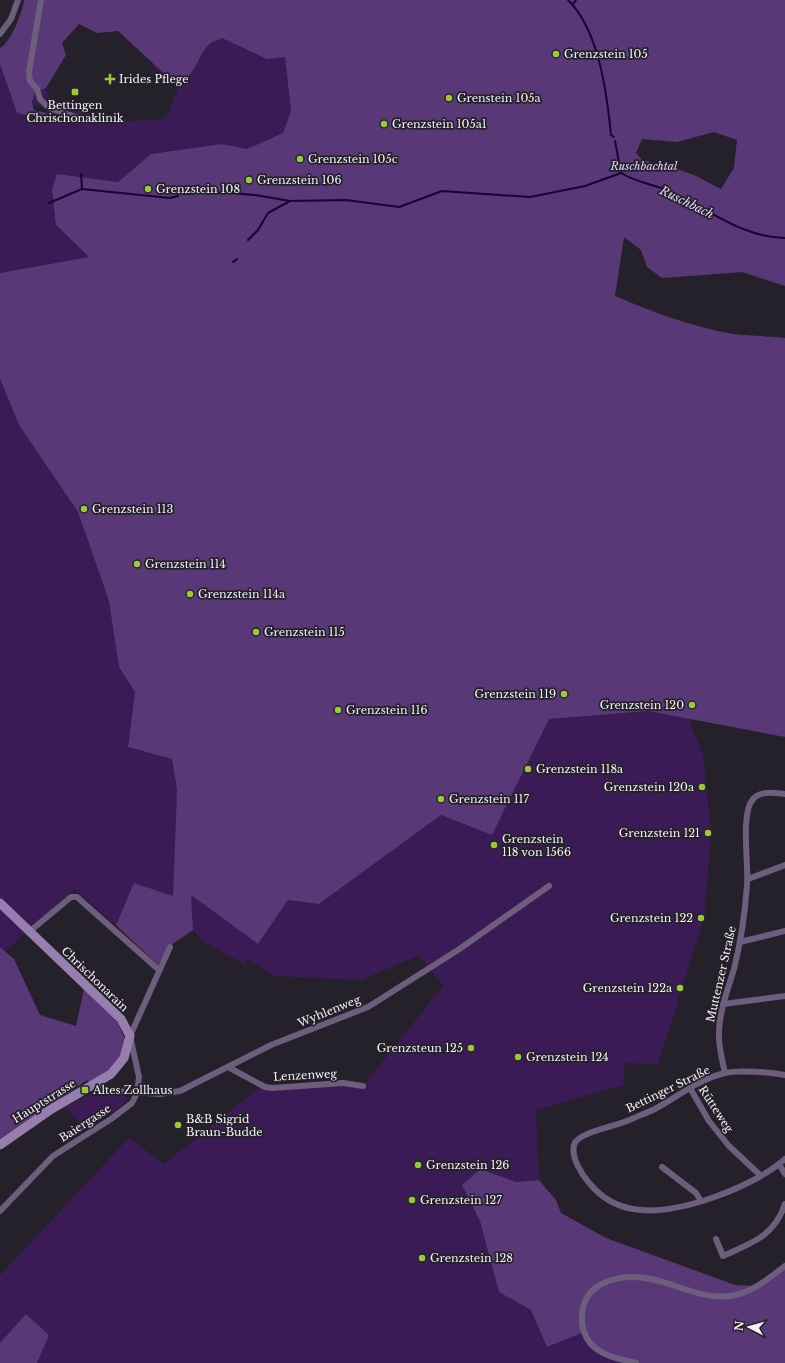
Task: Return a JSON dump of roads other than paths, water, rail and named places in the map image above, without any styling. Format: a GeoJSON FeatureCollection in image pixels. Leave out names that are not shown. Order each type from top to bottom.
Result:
{"type":"FeatureCollection","features":[{"type":"Feature","properties":{"kind":"street"},"geometry":{"type":"LineString","coordinates":[[0,34],[11,19],[18,0]]}},
{"type":"Feature","properties":{"kind":"street"},"geometry":{"type":"LineString","coordinates":[[41,0],[29,72],[30,81],[37,89],[40,99],[49,108],[85,120]]}},
{"type":"Feature","properties":{"kind":"street","name":"Muttenzer Straße"},"geometry":{"type":"LineString","coordinates":[[725,1073],[719,1032],[723,1004],[740,942],[748,879],[746,834],[749,806],[753,798],[759,794],[785,794]]}},
{"type":"Feature","properties":{"kind":"street"},"geometry":{"type":"LineString","coordinates":[[748,879],[785,865]]}},
{"type":"Feature","properties":{"kind":"street","name":"Wyhlenweg"},"geometry":{"type":"LineString","coordinates":[[99,1082],[101,1090],[168,1094],[180,1091],[228,1068],[270,1045],[368,1007],[458,950],[549,886]]}},
{"type":"Feature","properties":{"kind":"street"},"geometry":{"type":"LineString","coordinates":[[29,932],[71,897],[77,897],[159,970]]}},
{"type":"Feature","properties":{"kind":"street","name":"Chrischonarain"},"geometry":{"type":"LineString","coordinates":[[0,903],[121,1019],[130,1036]]}},
{"type":"Feature","properties":{"kind":"street"},"geometry":{"type":"LineString","coordinates":[[740,942],[785,931]]}},
{"type":"Feature","properties":{"kind":"street"},"geometry":{"type":"LineString","coordinates":[[99,1082],[111,1074],[124,1058],[130,1036],[170,947]]}},
{"type":"Feature","properties":{"kind":"street"},"geometry":{"type":"LineString","coordinates":[[723,1004],[785,996]]}},
{"type":"Feature","properties":{"kind":"street"},"geometry":{"type":"LineString","coordinates":[[130,1036],[138,1077],[138,1093]]}},
{"type":"Feature","properties":{"kind":"street","name":"Lenzenweg"},"geometry":{"type":"LineString","coordinates":[[228,1068],[266,1087],[272,1088],[343,1083],[363,1086]]}},
{"type":"Feature","properties":{"kind":"street","name":"Bettinger Straße"},"geometry":{"type":"LineString","coordinates":[[701,1201],[676,1208],[659,1210],[633,1209],[618,1205],[606,1199],[588,1182],[579,1169],[574,1152],[574,1145],[580,1136],[622,1123],[654,1109],[690,1088],[725,1073],[767,1072],[785,1075]]}},
{"type":"Feature","properties":{"kind":"street","name":"Hauptstrasse"},"geometry":{"type":"LineString","coordinates":[[0,1145],[50,1110],[99,1082]]}},
{"type":"Feature","properties":{"kind":"street","name":"Rütteweg"},"geometry":{"type":"LineString","coordinates":[[690,1088],[709,1121],[729,1146],[760,1175]]}},
{"type":"Feature","properties":{"kind":"street","name":"Baiergasse"},"geometry":{"type":"LineString","coordinates":[[0,1211],[53,1156],[111,1119],[132,1103],[138,1093]]}},
{"type":"Feature","properties":{"kind":"street"},"geometry":{"type":"LineString","coordinates":[[662,1166],[696,1193],[701,1201],[724,1193],[760,1175],[779,1164],[785,1158]]}},
{"type":"Feature","properties":{"kind":"street"},"geometry":{"type":"LineString","coordinates":[[779,1164],[785,1174]]}},
{"type":"Feature","properties":{"kind":"street"},"geometry":{"type":"LineString","coordinates":[[716,1239],[723,1256],[759,1240],[777,1223],[785,1204]]}},
{"type":"Feature","properties":{"kind":"street"},"geometry":{"type":"LineString","coordinates":[[636,1363],[608,1355],[594,1347],[588,1340],[582,1324],[582,1310],[588,1295],[601,1283],[639,1277],[717,1297],[730,1296],[745,1293],[758,1286],[785,1266]]}},
{"type":"Feature","properties":{"kind":"waterway","name":"Ruschbach"},"geometry":{"type":"LineString","coordinates":[[568,0],[579,13],[594,45],[604,82],[611,135],[614,137]]}},
{"type":"Feature","properties":{"kind":"waterway","name":"Ruschbach"},"geometry":{"type":"LineString","coordinates":[[573,4],[576,0]]}},
{"type":"Feature","properties":{"kind":"waterway","name":"Ruschbach"},"geometry":{"type":"LineString","coordinates":[[615,141],[621,173],[626,176],[677,195],[721,219],[751,232],[785,238]]}},
{"type":"Feature","properties":{"kind":"waterway"},"geometry":{"type":"LineString","coordinates":[[188,194],[199,192],[230,193],[255,195],[290,201],[346,200],[399,207],[442,191],[530,197],[585,186],[621,173]]}},
{"type":"Feature","properties":{"kind":"waterway"},"geometry":{"type":"LineString","coordinates":[[81,174],[82,189]]}},
{"type":"Feature","properties":{"kind":"waterway"},"geometry":{"type":"LineString","coordinates":[[49,203],[82,189],[170,198],[178,196]]}},
{"type":"Feature","properties":{"kind":"waterway"},"geometry":{"type":"LineString","coordinates":[[248,240],[258,230],[268,213],[290,201]]}},
{"type":"Feature","properties":{"kind":"waterway"},"geometry":{"type":"LineString","coordinates":[[233,262],[237,259]]}},
{"type":"Feature","properties":{"kind":"place","name":"Grenzstein 105"},"geometry":{"type":"Point","coordinates":[556,54]}},
{"type":"Feature","properties":{"kind":"place","name":"Irides Pflege"},"geometry":{"type":"Point","coordinates":[110,79]}},
{"type":"Feature","properties":{"kind":"place","name":"Bettingen Chrischonaklinik"},"geometry":{"type":"Point","coordinates":[75,92]}},
{"type":"Feature","properties":{"kind":"place","name":"Grenstein 105a"},"geometry":{"type":"Point","coordinates":[449,98]}},
{"type":"Feature","properties":{"kind":"place","name":"Grenzstein 105a1"},"geometry":{"type":"Point","coordinates":[384,124]}},
{"type":"Feature","properties":{"kind":"place","name":"Grenzstein 105c"},"geometry":{"type":"Point","coordinates":[300,159]}},
{"type":"Feature","properties":{"kind":"place","name":"Grenzstein 106"},"geometry":{"type":"Point","coordinates":[249,180]}},
{"type":"Feature","properties":{"kind":"place","name":"Grenzstein 108"},"geometry":{"type":"Point","coordinates":[148,189]}},
{"type":"Feature","properties":{"kind":"place","name":"Grenzstein 113"},"geometry":{"type":"Point","coordinates":[84,509]}},
{"type":"Feature","properties":{"kind":"place","name":"Grenzstein 114"},"geometry":{"type":"Point","coordinates":[137,564]}},
{"type":"Feature","properties":{"kind":"place","name":"Grenzstein 114a"},"geometry":{"type":"Point","coordinates":[190,594]}},
{"type":"Feature","properties":{"kind":"place","name":"Grenzstein 115"},"geometry":{"type":"Point","coordinates":[256,632]}},
{"type":"Feature","properties":{"kind":"place","name":"Grenzstein 119"},"geometry":{"type":"Point","coordinates":[564,694]}},
{"type":"Feature","properties":{"kind":"place","name":"Grenzstein 120"},"geometry":{"type":"Point","coordinates":[692,705]}},
{"type":"Feature","properties":{"kind":"place","name":"Grenzstein 116"},"geometry":{"type":"Point","coordinates":[338,710]}},
{"type":"Feature","properties":{"kind":"place","name":"Grenzstein 118a"},"geometry":{"type":"Point","coordinates":[528,769]}},
{"type":"Feature","properties":{"kind":"place","name":"Grenzstein 120a"},"geometry":{"type":"Point","coordinates":[702,787]}},
{"type":"Feature","properties":{"kind":"place","name":"Grenzstein 117"},"geometry":{"type":"Point","coordinates":[441,799]}},
{"type":"Feature","properties":{"kind":"place","name":"Grenzstein 121"},"geometry":{"type":"Point","coordinates":[708,833]}},
{"type":"Feature","properties":{"kind":"place","name":"Grenzstein 118 von 1566"},"geometry":{"type":"Point","coordinates":[494,845]}},
{"type":"Feature","properties":{"kind":"place","name":"Grenzstein 122"},"geometry":{"type":"Point","coordinates":[701,918]}},
{"type":"Feature","properties":{"kind":"place","name":"Grenzstein 122a"},"geometry":{"type":"Point","coordinates":[680,988]}},
{"type":"Feature","properties":{"kind":"place","name":"Grenzsteun 125"},"geometry":{"type":"Point","coordinates":[471,1048]}},
{"type":"Feature","properties":{"kind":"place","name":"Grenzstein 124"},"geometry":{"type":"Point","coordinates":[518,1057]}},
{"type":"Feature","properties":{"kind":"place","name":"Altes Zollhaus"},"geometry":{"type":"Point","coordinates":[85,1090]}},
{"type":"Feature","properties":{"kind":"place","name":"B&B Sigrid Braun-Budde"},"geometry":{"type":"Point","coordinates":[178,1125]}},
{"type":"Feature","properties":{"kind":"place","name":"Grenzstein 126"},"geometry":{"type":"Point","coordinates":[418,1165]}},
{"type":"Feature","properties":{"kind":"place","name":"Grenzstein 127"},"geometry":{"type":"Point","coordinates":[412,1200]}},
{"type":"Feature","properties":{"kind":"place","name":"Grenzstein 128"},"geometry":{"type":"Point","coordinates":[422,1258]}},
{"type":"Feature","properties":{"kind":"park label","name":"Ruschbachtal"},"geometry":{"type":"Point","coordinates":[644,166]}}]}
